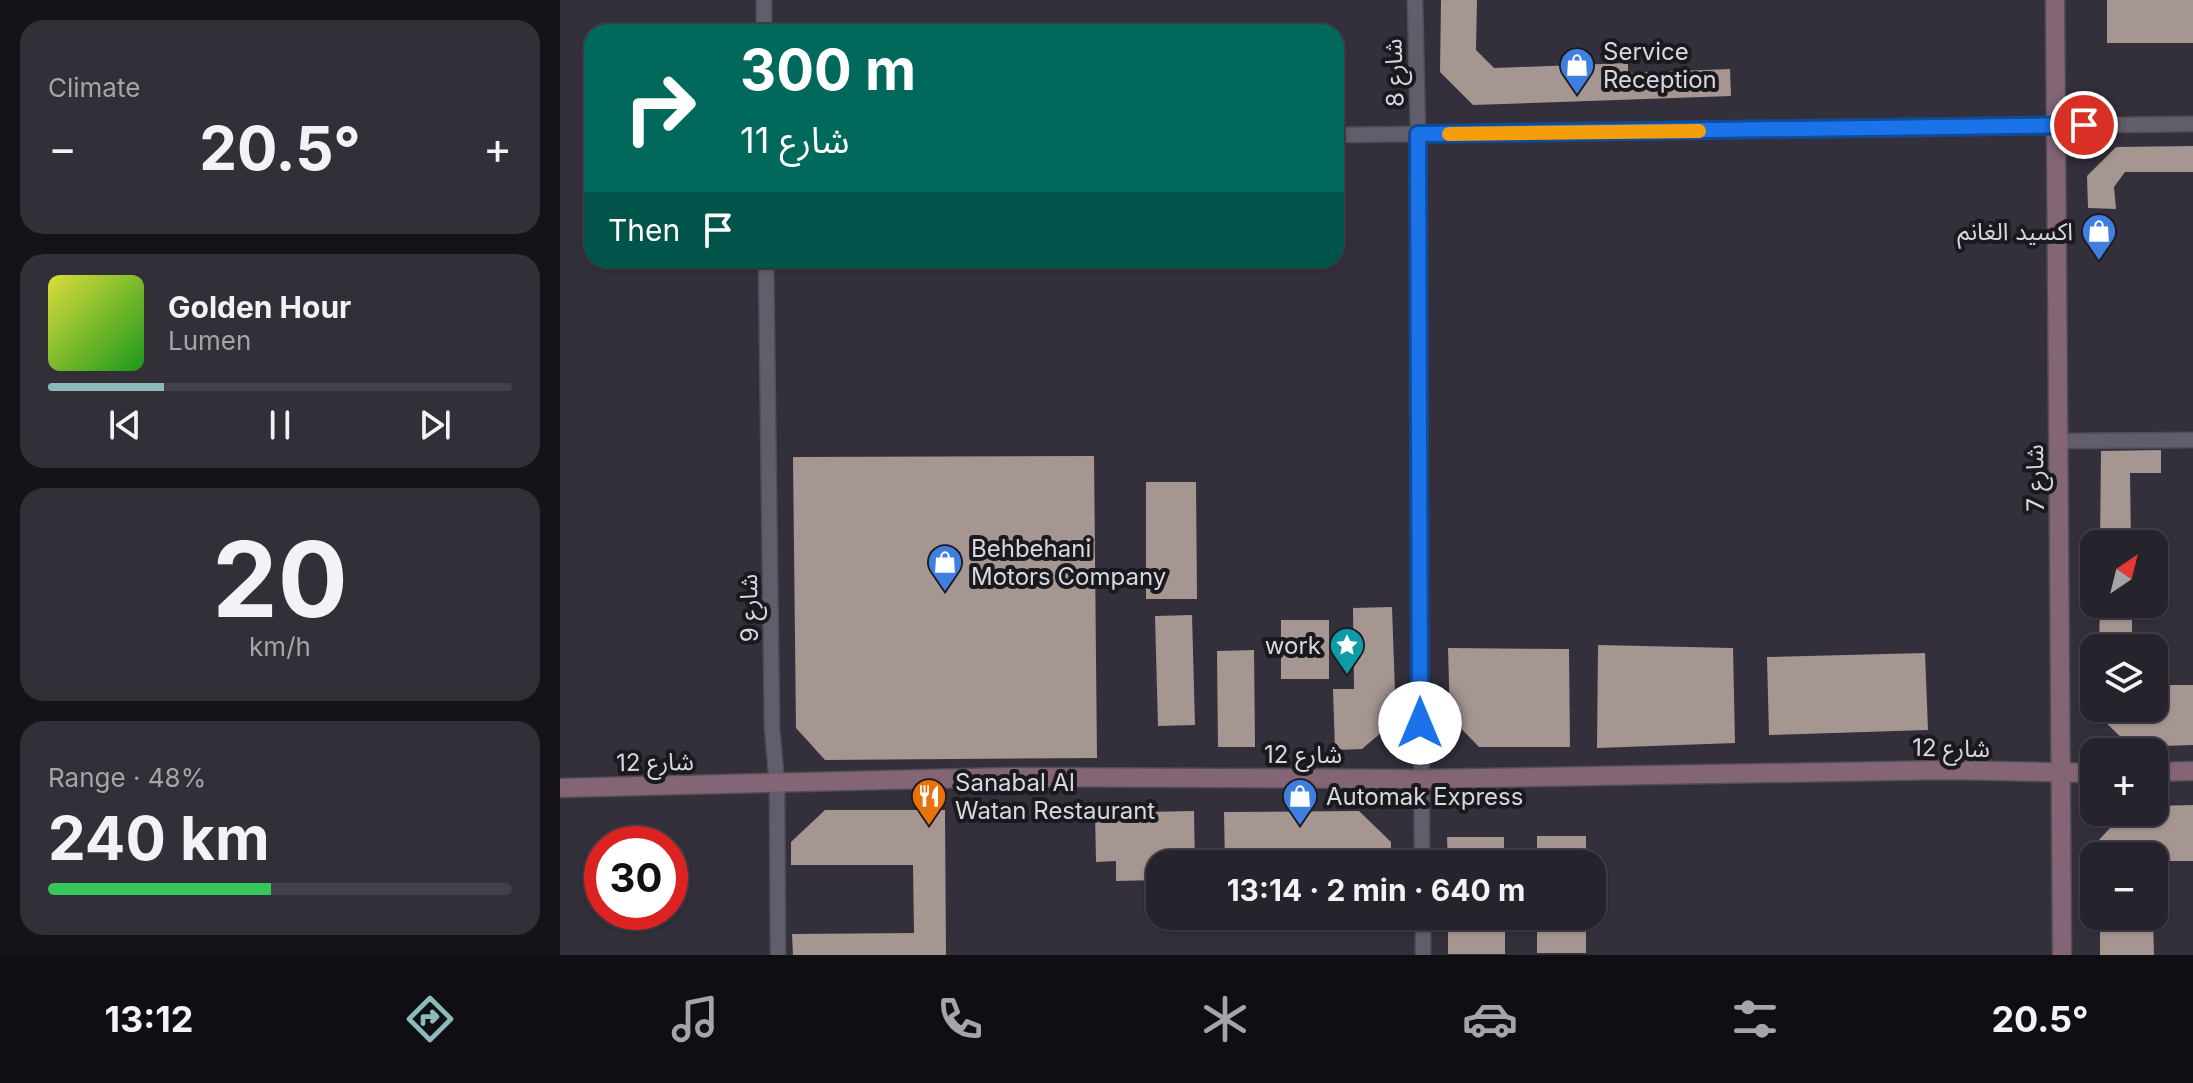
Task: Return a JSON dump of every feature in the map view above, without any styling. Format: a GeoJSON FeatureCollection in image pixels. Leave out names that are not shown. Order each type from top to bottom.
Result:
{"type":"FeatureCollection","features":[{"type":"Feature","properties":{"kind":"street"},"geometry":{"type":"LineString","coordinates":[[764,0],[764,24]]}},
{"type":"Feature","properties":{"kind":"street","name":"شارع 8"},"geometry":{"type":"LineString","coordinates":[[1415,0],[1422,850]]}},
{"type":"Feature","properties":{"kind":"street","name":"شارع 7"},"geometry":{"type":"LineString","coordinates":[[2055,0],[2062,955]]}},
{"type":"Feature","properties":{"kind":"street"},"geometry":{"type":"LineString","coordinates":[[1344,135],[2193,124]]}},
{"type":"Feature","properties":{"kind":"street","name":"شارع 9"},"geometry":{"type":"LineString","coordinates":[[766,268],[778,955]]}},
{"type":"Feature","properties":{"kind":"street"},"geometry":{"type":"LineString","coordinates":[[2059,441],[2193,440]]}},
{"type":"Feature","properties":{"kind":"street","name":"شارع 12"},"geometry":{"type":"LineString","coordinates":[[560,788],[1010,777],[1420,779],[1947,770],[2080,773]]}},
{"type":"Feature","properties":{"kind":"street"},"geometry":{"type":"LineString","coordinates":[[2168,772],[2193,771]]}},
{"type":"Feature","properties":{"kind":"street"},"geometry":{"type":"LineString","coordinates":[[1423,930],[1423,955]]}},
{"type":"Feature","properties":{"kind":"building"},"geometry":{"type":"Polygon","coordinates":[[[1441,0],[1477,0],[1476,50],[1494,68],[1628,63],[1628,73],[1730,69],[1731,96],[1473,105],[1440,72],[1441,0]]]}},
{"type":"Feature","properties":{"kind":"building"},"geometry":{"type":"Polygon","coordinates":[[[2107,0],[2193,0],[2193,43],[2107,43],[2107,0]]]}},
{"type":"Feature","properties":{"kind":"building"},"geometry":{"type":"Polygon","coordinates":[[[2193,146],[2193,172],[2125,172],[2114,187],[2116,209],[2088,208],[2087,176],[2116,147],[2193,146]]]}},
{"type":"Feature","properties":{"kind":"building"},"geometry":{"type":"Polygon","coordinates":[[[2161,450],[2161,473],[2130,473],[2131,530],[2100,530],[2101,451],[2161,450]]]}},
{"type":"Feature","properties":{"kind":"building","name":"Behbehani Motors Company"},"geometry":{"type":"Polygon","coordinates":[[[1094,456],[1097,758],[825,760],[796,728],[793,457],[1094,456]]]}},
{"type":"Feature","properties":{"kind":"building"},"geometry":{"type":"Polygon","coordinates":[[[1146,482],[1196,482],[1197,599],[1146,599],[1146,482]]]}},
{"type":"Feature","properties":{"kind":"building"},"geometry":{"type":"Polygon","coordinates":[[[1392,607],[1396,720],[1362,749],[1335,750],[1333,689],[1354,689],[1353,608],[1392,607]]]}},
{"type":"Feature","properties":{"kind":"building"},"geometry":{"type":"Polygon","coordinates":[[[1192,615],[1195,725],[1158,726],[1155,616],[1192,615]]]}},
{"type":"Feature","properties":{"kind":"building"},"geometry":{"type":"Polygon","coordinates":[[[2100,618],[2132,618],[2132,634],[2099,634],[2100,618]]]}},
{"type":"Feature","properties":{"kind":"building"},"geometry":{"type":"Polygon","coordinates":[[[1281,620],[1329,620],[1329,679],[1281,679],[1281,620]]]}},
{"type":"Feature","properties":{"kind":"building"},"geometry":{"type":"Polygon","coordinates":[[[1598,645],[1733,648],[1735,743],[1597,748],[1598,645]]]}},
{"type":"Feature","properties":{"kind":"building"},"geometry":{"type":"Polygon","coordinates":[[[1448,648],[1569,649],[1570,747],[1479,747],[1450,717],[1448,648]]]}},
{"type":"Feature","properties":{"kind":"building"},"geometry":{"type":"Polygon","coordinates":[[[1254,650],[1255,747],[1218,747],[1217,651],[1254,650]]]}},
{"type":"Feature","properties":{"kind":"building"},"geometry":{"type":"Polygon","coordinates":[[[1925,653],[1928,730],[1769,735],[1767,657],[1925,653]]]}},
{"type":"Feature","properties":{"kind":"building"},"geometry":{"type":"Polygon","coordinates":[[[2168,685],[2193,685],[2193,745],[2168,746],[2168,738],[2122,738],[2105,722],[2168,722],[2168,685]]]}},
{"type":"Feature","properties":{"kind":"building"},"geometry":{"type":"Polygon","coordinates":[[[2193,805],[2193,861],[2168,861],[2168,842],[2098,842],[2112,826],[2168,826],[2168,806],[2193,805]]]}},
{"type":"Feature","properties":{"kind":"building"},"geometry":{"type":"Polygon","coordinates":[[[825,810],[945,810],[946,955],[793,955],[792,934],[914,933],[913,865],[791,865],[791,842],[825,810]]]}},
{"type":"Feature","properties":{"kind":"building"},"geometry":{"type":"Polygon","coordinates":[[[1194,811],[1195,850],[1146,850],[1146,880],[1116,881],[1116,861],[1096,862],[1095,813],[1194,811]]]}},
{"type":"Feature","properties":{"kind":"building","name":"Automak Express"},"geometry":{"type":"Polygon","coordinates":[[[1359,811],[1391,842],[1391,850],[1225,850],[1224,812],[1359,811]]]}},
{"type":"Feature","properties":{"kind":"building"},"geometry":{"type":"Polygon","coordinates":[[[1537,836],[1586,836],[1586,850],[1537,850],[1537,836]]]}},
{"type":"Feature","properties":{"kind":"building"},"geometry":{"type":"Polygon","coordinates":[[[1447,837],[1504,837],[1504,850],[1447,850],[1447,837]]]}},
{"type":"Feature","properties":{"kind":"building"},"geometry":{"type":"Polygon","coordinates":[[[1448,930],[1505,930],[1505,954],[1448,954],[1448,930]]]}},
{"type":"Feature","properties":{"kind":"building"},"geometry":{"type":"Polygon","coordinates":[[[1537,930],[1586,930],[1586,953],[1537,953],[1537,930]]]}},
{"type":"Feature","properties":{"kind":"building"},"geometry":{"type":"Polygon","coordinates":[[[2100,930],[2153,930],[2154,955],[2100,955],[2100,930]]]}},
{"type":"Feature","properties":{"kind":"slow traffic"},"geometry":{"type":"LineString","coordinates":[[1449,134],[1699,131]]}},
{"type":"Feature","properties":{"kind":"place","name":"Service Reception"},"geometry":{"type":"Point","coordinates":[1577,96]}},
{"type":"Feature","properties":{"kind":"place","name":"اكسيد الغانم"},"geometry":{"type":"Point","coordinates":[2099,262]}},
{"type":"Feature","properties":{"kind":"place","name":"Behbehani Motors Company"},"geometry":{"type":"Point","coordinates":[945,593]}},
{"type":"Feature","properties":{"kind":"place","name":"work"},"geometry":{"type":"Point","coordinates":[1347,676]}},
{"type":"Feature","properties":{"kind":"place","name":"Sanabal Al Watan Restaurant"},"geometry":{"type":"Point","coordinates":[929,827]}},
{"type":"Feature","properties":{"kind":"place","name":"Automak Express"},"geometry":{"type":"Point","coordinates":[1300,827]}},
{"type":"Feature","properties":{"kind":"route"},"geometry":{"type":"LineString","coordinates":[[1420,723],[1418,134],[2084,125]]}}]}
